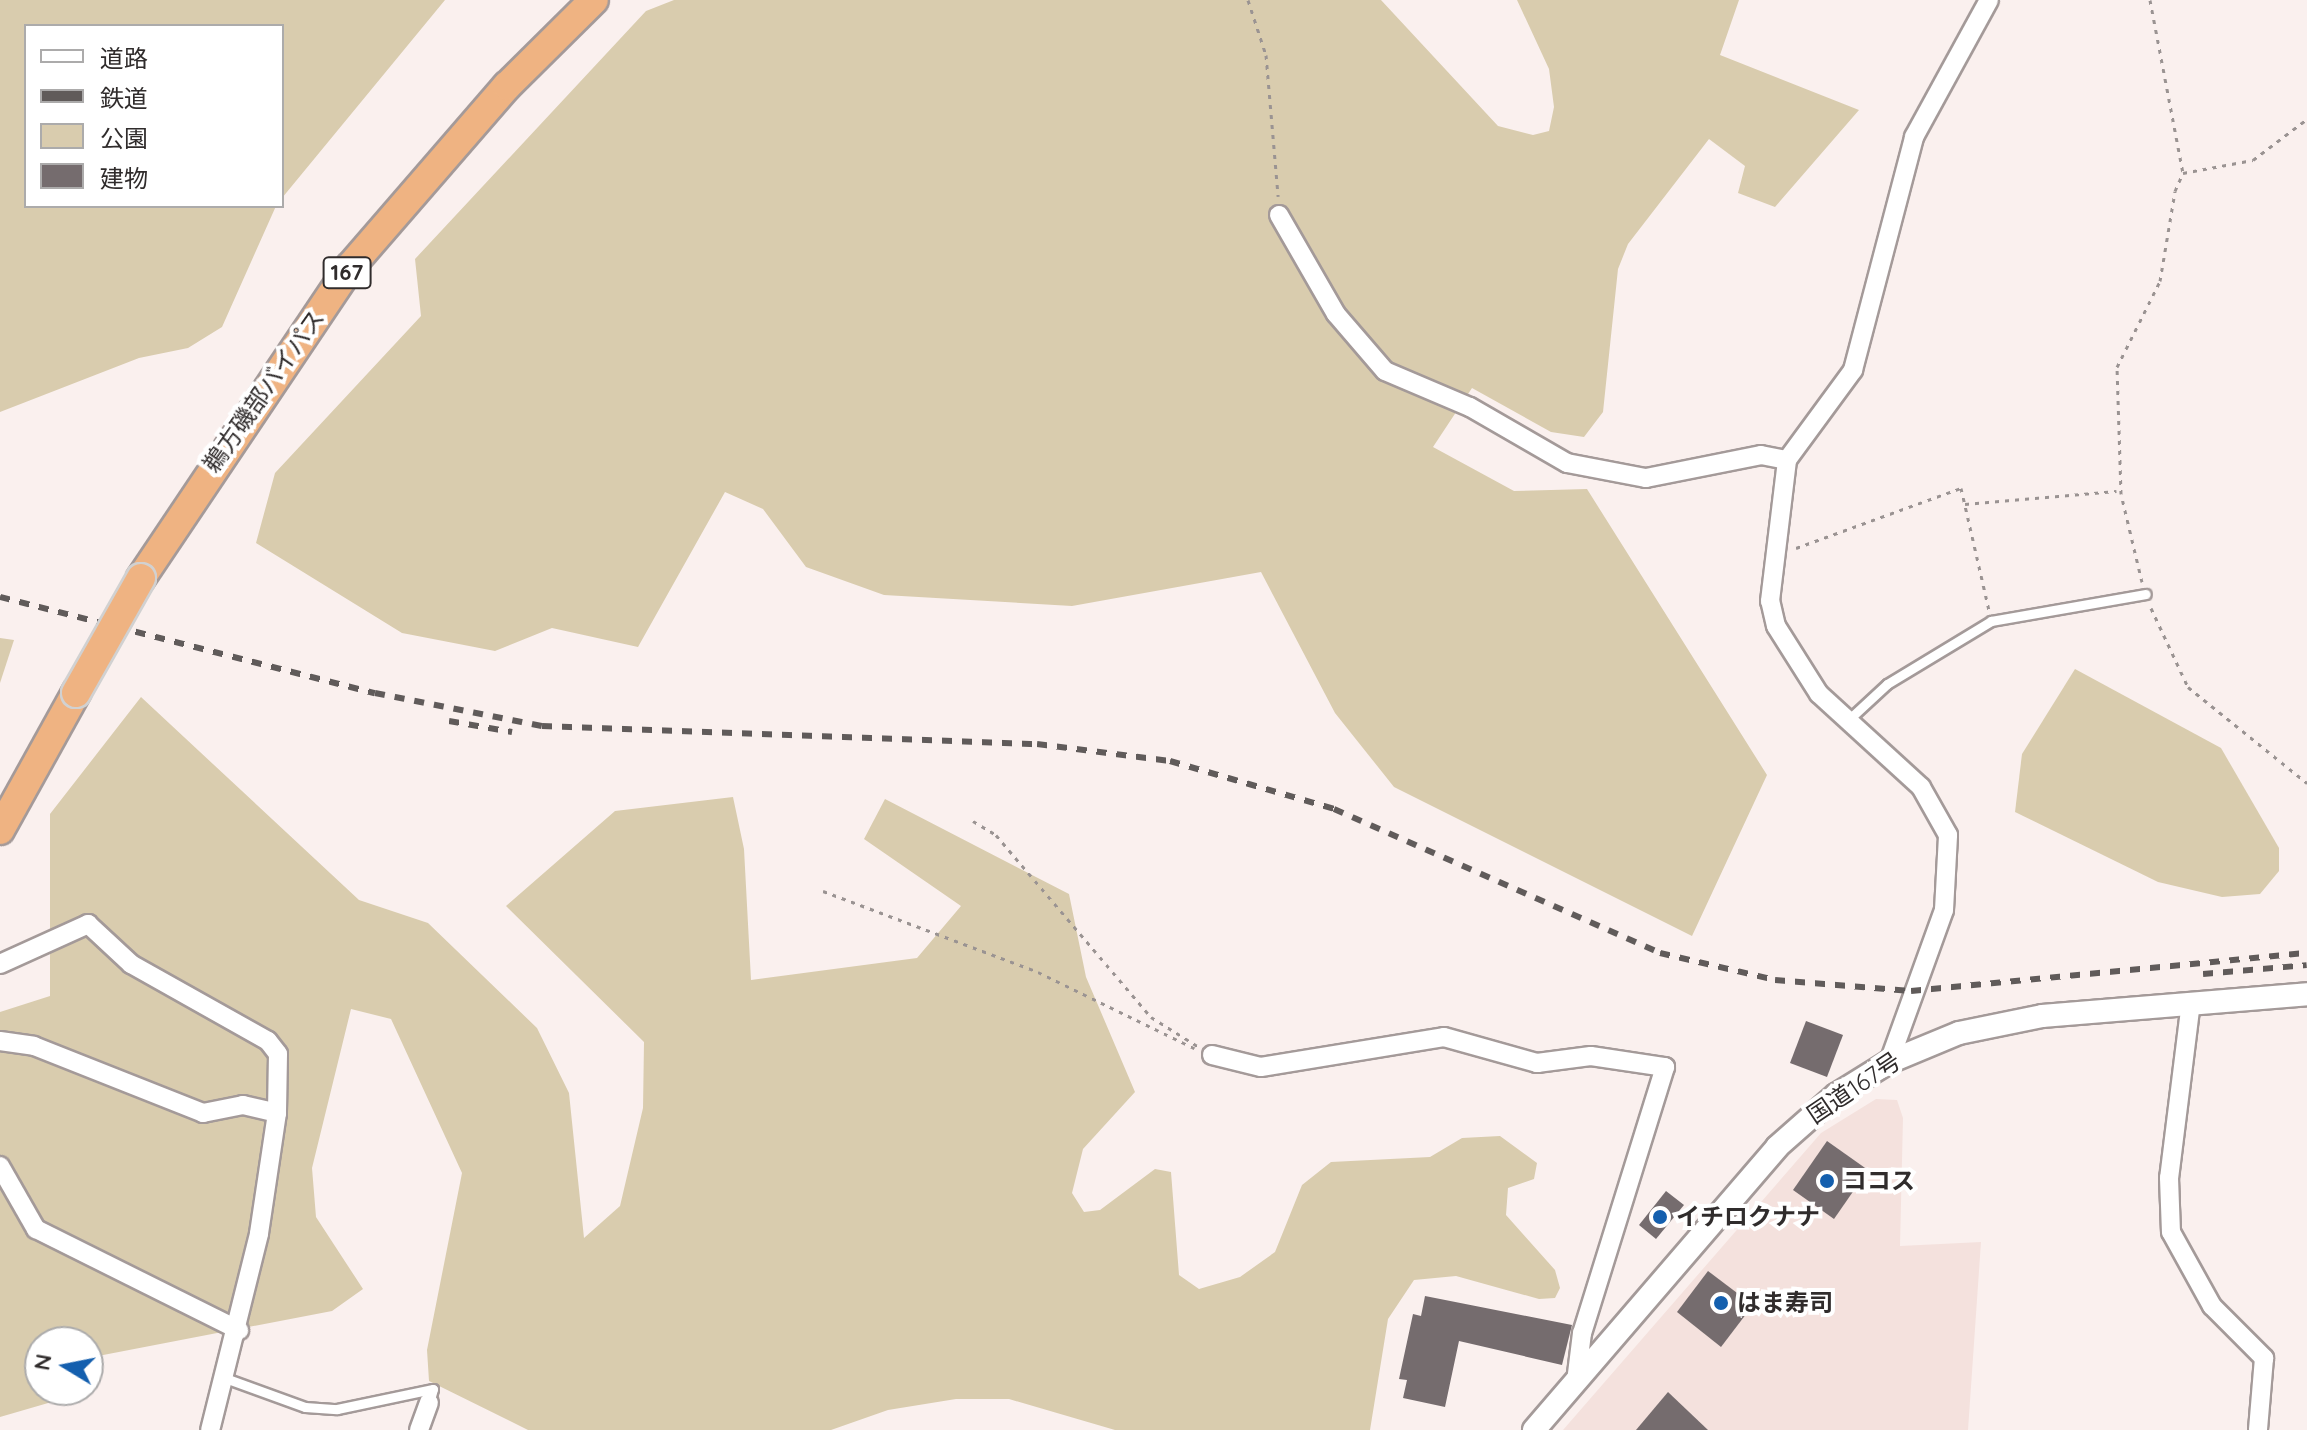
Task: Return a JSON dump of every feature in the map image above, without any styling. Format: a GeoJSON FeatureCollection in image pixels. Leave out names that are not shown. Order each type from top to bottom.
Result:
{"type":"FeatureCollection","features":[{"type":"Feature","properties":{"kind":"highway","name":"鵜方磯部バイパス"},"geometry":{"type":"LineString","coordinates":[[0,830],[141,578],[350,267],[433,167],[594,0]]}},
{"type":"Feature","properties":{"kind":"street"},"geometry":{"type":"LineString","coordinates":[[1889,1062],[1944,910],[1951,854],[1931,799],[1819,694],[1774,620],[1774,556],[1787,460],[1853,370],[1914,137],[1989,0]]}},
{"type":"Feature","properties":{"kind":"street"},"geometry":{"type":"LineString","coordinates":[[1279,215],[1336,314],[1385,371],[1470,407],[1567,463],[1646,478],[1761,455],[1787,460]]}},
{"type":"Feature","properties":{"kind":"street"},"geometry":{"type":"LineString","coordinates":[[0,964],[88,924],[181,998],[268,1041],[278,1054],[277,1113],[239,1330],[210,1430]]}},
{"type":"Feature","properties":{"kind":"street","name":"国道167号"},"geometry":{"type":"LineString","coordinates":[[1534,1430],[1795,1128],[1889,1062],[1997,1023],[2191,1002],[2307,994]]}},
{"type":"Feature","properties":{"kind":"street"},"geometry":{"type":"LineString","coordinates":[[2191,1002],[2169,1178],[2171,1232],[2212,1306],[2264,1358],[2258,1430]]}},
{"type":"Feature","properties":{"kind":"street"},"geometry":{"type":"LineString","coordinates":[[1212,1055],[1261,1067],[1444,1037],[1537,1063],[1591,1056],[1665,1067],[1582,1333],[1576,1382]]}},
{"type":"Feature","properties":{"kind":"street"},"geometry":{"type":"LineString","coordinates":[[0,1041],[34,1046],[203,1113],[243,1105],[277,1113]]}},
{"type":"Feature","properties":{"kind":"street"},"geometry":{"type":"LineString","coordinates":[[0,1166],[36,1229],[239,1330]]}},
{"type":"Feature","properties":{"kind":"street"},"geometry":{"type":"LineString","coordinates":[[419,1430],[429,1403]]}},
{"type":"Feature","properties":{"kind":"lane"},"geometry":{"type":"LineString","coordinates":[[1846,722],[1887,684],[1991,621],[2146,594]]}},
{"type":"Feature","properties":{"kind":"lane"},"geometry":{"type":"LineString","coordinates":[[225,1378],[305,1407],[337,1409],[433,1389],[429,1403]]}},
{"type":"Feature","properties":{"kind":"path"},"geometry":{"type":"LineString","coordinates":[[1248,0],[1266,55],[1279,215]]}},
{"type":"Feature","properties":{"kind":"path"},"geometry":{"type":"LineString","coordinates":[[2150,0],[2183,173],[2160,281],[2117,367],[2121,494],[2146,594],[2172,666],[2188,687],[2307,783]]}},
{"type":"Feature","properties":{"kind":"path"},"geometry":{"type":"LineString","coordinates":[[2183,173],[2253,160],[2307,119]]}},
{"type":"Feature","properties":{"kind":"path"},"geometry":{"type":"LineString","coordinates":[[1774,556],[1961,488],[1991,621]]}},
{"type":"Feature","properties":{"kind":"path"},"geometry":{"type":"LineString","coordinates":[[1965,504],[2116,491]]}},
{"type":"Feature","properties":{"kind":"path"},"geometry":{"type":"LineString","coordinates":[[973,821],[996,835],[1036,891],[1151,1017],[1212,1055]]}},
{"type":"Feature","properties":{"kind":"path"},"geometry":{"type":"LineString","coordinates":[[823,891],[1038,972],[1137,1025],[1212,1055]]}},
{"type":"Feature","properties":{"kind":"shaded area"},"geometry":{"type":"Polygon","coordinates":[[[1876,1099],[1897,1100],[1903,1118],[1900,1246],[1981,1242],[1968,1430],[1563,1430],[1821,1133],[1876,1099]]]}},
{"type":"Feature","properties":{"kind":"green space"},"geometry":{"type":"Polygon","coordinates":[[[0,0],[445,0],[284,196],[284,24],[24,24],[24,208],[275,208],[222,327],[188,348],[139,358],[0,412],[0,0]]]}},
{"type":"Feature","properties":{"kind":"green space"},"geometry":{"type":"Polygon","coordinates":[[[674,0],[1381,0],[1498,126],[1533,135],[1549,131],[1554,107],[1549,69],[1517,0],[1739,0],[1720,55],[1859,110],[1775,207],[1738,193],[1745,166],[1709,139],[1628,244],[1618,269],[1603,412],[1584,437],[1551,432],[1472,388],[1433,447],[1514,491],[1587,489],[1767,775],[1692,936],[1394,787],[1335,713],[1261,572],[1072,606],[884,595],[806,567],[763,509],[725,492],[638,647],[552,628],[495,651],[402,633],[256,543],[275,473],[421,316],[415,259],[646,11],[674,0]]]}},
{"type":"Feature","properties":{"kind":"green space"},"geometry":{"type":"Polygon","coordinates":[[[0,638],[14,640],[0,683],[0,638]]]}},
{"type":"Feature","properties":{"kind":"green space"},"geometry":{"type":"Polygon","coordinates":[[[2075,669],[2221,748],[2279,848],[2279,871],[2260,894],[2222,897],[2158,882],[2015,812],[2022,754],[2075,669]]]}},
{"type":"Feature","properties":{"kind":"green space"},"geometry":{"type":"Polygon","coordinates":[[[141,697],[359,900],[428,923],[537,1028],[569,1093],[584,1238],[620,1206],[643,1108],[644,1042],[506,906],[615,811],[733,797],[744,849],[751,980],[917,958],[961,906],[864,839],[885,799],[1069,894],[1086,977],[1135,1092],[1083,1149],[1072,1193],[1084,1212],[1100,1210],[1155,1169],[1171,1172],[1179,1275],[1199,1289],[1240,1277],[1275,1252],[1302,1185],[1331,1162],[1430,1157],[1462,1138],[1500,1136],[1537,1163],[1534,1179],[1508,1188],[1506,1215],[1555,1270],[1560,1288],[1555,1298],[1539,1299],[1456,1276],[1414,1280],[1388,1319],[1370,1430],[1115,1430],[1009,1399],[956,1399],[888,1410],[831,1430],[528,1430],[429,1381],[427,1350],[462,1173],[391,1019],[351,1009],[312,1168],[316,1217],[363,1289],[332,1311],[104,1355],[104,1326],[24,1326],[24,1406],[38,1406],[0,1417],[0,1012],[50,996],[50,814],[141,697]]]}},
{"type":"Feature","properties":{"kind":"building"},"geometry":{"type":"Polygon","coordinates":[[[1806,1021],[1843,1035],[1827,1077],[1790,1063],[1806,1021]]]}},
{"type":"Feature","properties":{"kind":"building"},"geometry":{"type":"Polygon","coordinates":[[[1827,1141],[1868,1170],[1834,1219],[1793,1190],[1827,1141]]]}},
{"type":"Feature","properties":{"kind":"building"},"geometry":{"type":"Polygon","coordinates":[[[1666,1191],[1684,1205],[1656,1239],[1639,1225],[1666,1191]]]}},
{"type":"Feature","properties":{"kind":"building"},"geometry":{"type":"Polygon","coordinates":[[[1708,1271],[1753,1305],[1721,1347],[1677,1312],[1708,1271]]]}},
{"type":"Feature","properties":{"kind":"building"},"geometry":{"type":"Polygon","coordinates":[[[1425,1296],[1572,1325],[1562,1365],[1459,1341],[1445,1407],[1403,1398],[1407,1380],[1399,1379],[1413,1314],[1421,1316],[1425,1296]]]}},
{"type":"Feature","properties":{"kind":"building"},"geometry":{"type":"Polygon","coordinates":[[[1668,1392],[1708,1430],[1636,1430],[1668,1392]]]}},
{"type":"Feature","properties":{"kind":"railway"},"geometry":{"type":"LineString","coordinates":[[0,597],[375,693],[542,726],[1037,744],[1170,761],[1334,809],[1660,953],[1775,980],[1911,991],[2307,953]]}},
{"type":"Feature","properties":{"kind":"railway"},"geometry":{"type":"LineString","coordinates":[[449,721],[512,732]]}},
{"type":"Feature","properties":{"kind":"railway"},"geometry":{"type":"LineString","coordinates":[[2203,974],[2307,965]]}},
{"type":"Feature","properties":{"kind":"place","name":"ココス"},"geometry":{"type":"Point","coordinates":[1827,1181]}},
{"type":"Feature","properties":{"kind":"place","name":"イチロクナナ"},"geometry":{"type":"Point","coordinates":[1660,1217]}},
{"type":"Feature","properties":{"kind":"place","name":"はま寿司"},"geometry":{"type":"Point","coordinates":[1721,1303]}}]}
